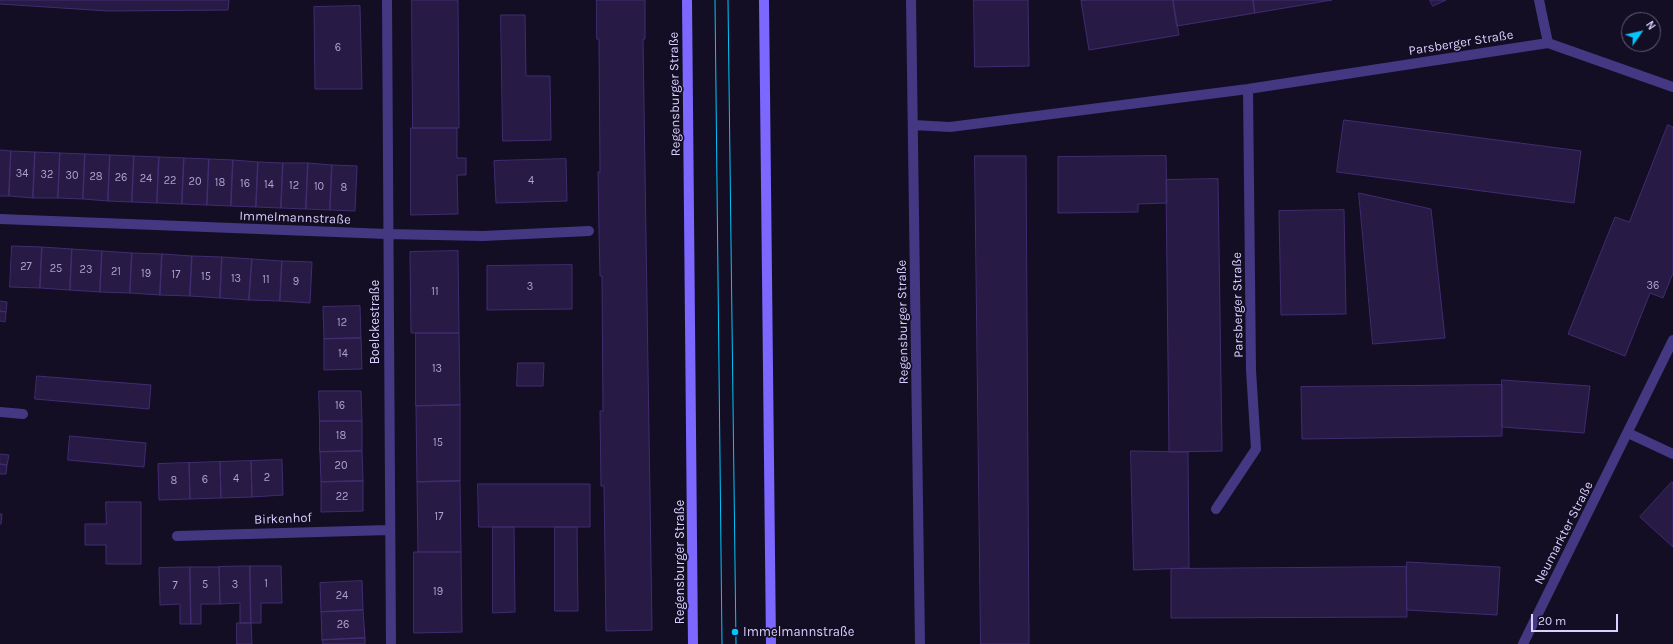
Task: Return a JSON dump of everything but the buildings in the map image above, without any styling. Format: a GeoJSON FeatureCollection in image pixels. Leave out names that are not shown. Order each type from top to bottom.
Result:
{"type":"FeatureCollection","features":[{"type":"Feature","properties":{"kind":"main road","name":"Regensburger Straße"},"geometry":{"type":"LineString","coordinates":[[688,0],[693,644]]}},
{"type":"Feature","properties":{"kind":"main road"},"geometry":{"type":"LineString","coordinates":[[764,0],[771,644]]}},
{"type":"Feature","properties":{"kind":"street","name":"Boelckestraße"},"geometry":{"type":"LineString","coordinates":[[387,0],[387,234],[391,644]]}},
{"type":"Feature","properties":{"kind":"street","name":"Regensburger Straße"},"geometry":{"type":"LineString","coordinates":[[911,0],[920,644]]}},
{"type":"Feature","properties":{"kind":"street"},"geometry":{"type":"LineString","coordinates":[[1539,0],[1548,43]]}},
{"type":"Feature","properties":{"kind":"street","name":"Parsberger Straße"},"geometry":{"type":"LineString","coordinates":[[913,125],[950,127],[1248,89],[1548,43],[1673,87]]}},
{"type":"Feature","properties":{"kind":"street","name":"Parsberger Straße"},"geometry":{"type":"LineString","coordinates":[[1216,509],[1256,449],[1251,370],[1248,89]]}},
{"type":"Feature","properties":{"kind":"street","name":"Immelmannstraße"},"geometry":{"type":"LineString","coordinates":[[0,219],[387,234],[483,236],[590,231]]}},
{"type":"Feature","properties":{"kind":"street","name":"Neumarkter Straße"},"geometry":{"type":"LineString","coordinates":[[1523,644],[1562,562],[1628,433],[1673,340]]}},
{"type":"Feature","properties":{"kind":"street"},"geometry":{"type":"LineString","coordinates":[[0,412],[23,414]]}},
{"type":"Feature","properties":{"kind":"street"},"geometry":{"type":"LineString","coordinates":[[1628,433],[1673,454]]}},
{"type":"Feature","properties":{"kind":"street","name":"Birkenhof"},"geometry":{"type":"LineString","coordinates":[[177,536],[389,530]]}},
{"type":"Feature","properties":{"kind":"tram line"},"geometry":{"type":"LineString","coordinates":[[715,0],[722,644]]}},
{"type":"Feature","properties":{"kind":"tram line"},"geometry":{"type":"LineString","coordinates":[[728,0],[736,644]]}},
{"type":"Feature","properties":{"kind":"place","name":"Immelmannstraße"},"geometry":{"type":"Point","coordinates":[735,632]}}]}
